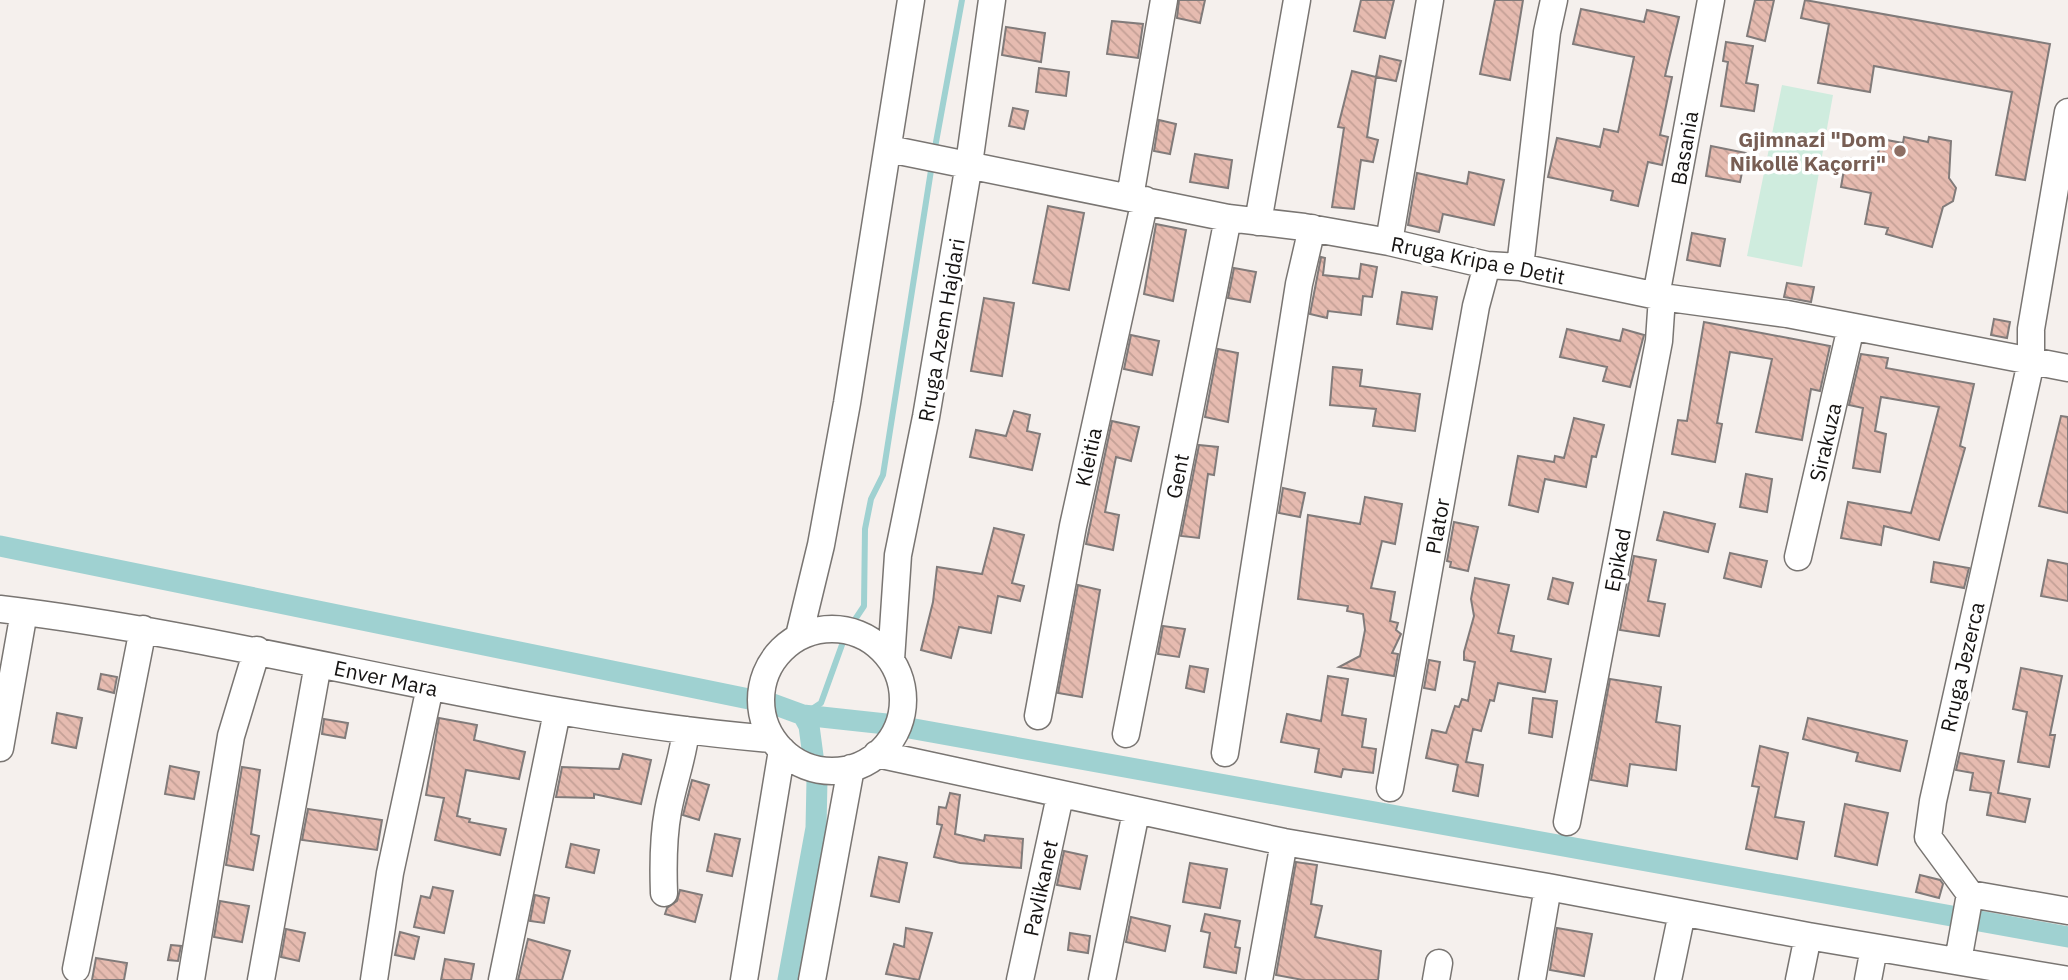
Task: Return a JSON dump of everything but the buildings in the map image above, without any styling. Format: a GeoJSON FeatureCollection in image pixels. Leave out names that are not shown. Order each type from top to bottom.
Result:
{"type":"FeatureCollection","features":[{"type":"Feature","properties":{"kind":"street"},"geometry":{"type":"LineString","coordinates":[[799,636],[821,545],[843,429],[911,0]]}},
{"type":"Feature","properties":{"kind":"street","name":"Rruga Azem Hajdari"},"geometry":{"type":"LineString","coordinates":[[777,745],[807,766],[821,770],[851,768],[877,754],[896,732],[901,717],[902,688],[891,660],[898,555],[926,417],[944,161],[992,0]]}},
{"type":"Feature","properties":{"kind":"street","name":"Kleitia"},"geometry":{"type":"LineString","coordinates":[[1038,716],[1138,198],[1164,0]]}},
{"type":"Feature","properties":{"kind":"street"},"geometry":{"type":"LineString","coordinates":[[1258,222],[1297,0]]}},
{"type":"Feature","properties":{"kind":"street"},"geometry":{"type":"LineString","coordinates":[[1390,242],[1430,0]]}},
{"type":"Feature","properties":{"kind":"street"},"geometry":{"type":"LineString","coordinates":[[1520,267],[1547,32],[1554,0]]}},
{"type":"Feature","properties":{"kind":"street","name":"Basania"},"geometry":{"type":"LineString","coordinates":[[1659,297],[1711,0]]}},
{"type":"Feature","properties":{"kind":"street","name":"Rruga Jezerca"},"geometry":{"type":"LineString","coordinates":[[1970,898],[1928,837],[1934,786],[2031,362],[2031,329],[2068,112]]}},
{"type":"Feature","properties":{"kind":"street","name":"Rruga Kripa e Detit"},"geometry":{"type":"LineString","coordinates":[[889,149],[1228,218],[1312,228],[1390,242],[1487,265],[1520,267],[1659,297],[1787,314],[2068,368]]}},
{"type":"Feature","properties":{"kind":"street","name":"Gent"},"geometry":{"type":"LineString","coordinates":[[1126,734],[1228,218]]}},
{"type":"Feature","properties":{"kind":"street"},"geometry":{"type":"LineString","coordinates":[[1225,753],[1299,284],[1312,228]]}},
{"type":"Feature","properties":{"kind":"street","name":"Plator"},"geometry":{"type":"LineString","coordinates":[[1390,788],[1476,306],[1487,265]]}},
{"type":"Feature","properties":{"kind":"street","name":"Epikad"},"geometry":{"type":"LineString","coordinates":[[1567,822],[1659,341],[1659,297]]}},
{"type":"Feature","properties":{"kind":"street","name":"Sirakuza"},"geometry":{"type":"LineString","coordinates":[[1798,556],[1851,327]]}},
{"type":"Feature","properties":{"kind":"street"},"geometry":{"type":"LineString","coordinates":[[0,748],[12,610]]}},
{"type":"Feature","properties":{"kind":"street","name":"Enver Mara"},"geometry":{"type":"LineString","coordinates":[[12,610],[143,629],[257,650],[557,712],[777,745]]}},
{"type":"Feature","properties":{"kind":"street"},"geometry":{"type":"LineString","coordinates":[[744,980],[777,745],[762,711],[763,682],[776,655],[799,636],[828,628],[850,631],[870,639],[891,660]]}},
{"type":"Feature","properties":{"kind":"street"},"geometry":{"type":"LineString","coordinates":[[76,969],[143,629]]}},
{"type":"Feature","properties":{"kind":"street"},"geometry":{"type":"LineString","coordinates":[[191,980],[231,736],[257,650]]}},
{"type":"Feature","properties":{"kind":"street"},"geometry":{"type":"LineString","coordinates":[[261,980],[318,664]]}},
{"type":"Feature","properties":{"kind":"street"},"geometry":{"type":"LineString","coordinates":[[373,980],[390,873],[430,687]]}},
{"type":"Feature","properties":{"kind":"street"},"geometry":{"type":"LineString","coordinates":[[502,980],[557,712]]}},
{"type":"Feature","properties":{"kind":"street"},"geometry":{"type":"LineString","coordinates":[[664,893],[662,858],[668,810],[683,755],[686,730]]}},
{"type":"Feature","properties":{"kind":"street"},"geometry":{"type":"LineString","coordinates":[[877,754],[1060,796],[1284,842],[1958,961],[2011,975],[2068,980]]}},
{"type":"Feature","properties":{"kind":"street"},"geometry":{"type":"LineString","coordinates":[[812,980],[851,768]]}},
{"type":"Feature","properties":{"kind":"street","name":"Pavlikanet"},"geometry":{"type":"LineString","coordinates":[[1020,980],[1060,796]]}},
{"type":"Feature","properties":{"kind":"street"},"geometry":{"type":"LineString","coordinates":[[1102,980],[1136,812]]}},
{"type":"Feature","properties":{"kind":"street"},"geometry":{"type":"LineString","coordinates":[[1259,980],[1284,842]]}},
{"type":"Feature","properties":{"kind":"street"},"geometry":{"type":"LineString","coordinates":[[1532,980],[1548,887]]}},
{"type":"Feature","properties":{"kind":"street"},"geometry":{"type":"LineString","coordinates":[[1958,961],[1970,898],[2068,911]]}},
{"type":"Feature","properties":{"kind":"street"},"geometry":{"type":"LineString","coordinates":[[1668,980],[1682,914]]}},
{"type":"Feature","properties":{"kind":"street"},"geometry":{"type":"LineString","coordinates":[[1800,980],[1808,936]]}},
{"type":"Feature","properties":{"kind":"street"},"geometry":{"type":"LineString","coordinates":[[1868,980],[1874,948]]}},
{"type":"Feature","properties":{"kind":"green space"},"geometry":{"type":"Polygon","coordinates":[[[1782,85],[1833,95],[1802,267],[1747,256],[1782,85]]]}},
{"type":"Feature","properties":{"kind":"waterway"},"geometry":{"type":"LineString","coordinates":[[934,153],[962,0]]}},
{"type":"Feature","properties":{"kind":"waterway"},"geometry":{"type":"LineString","coordinates":[[852,624],[864,606],[865,529],[871,499],[883,475],[932,164]]}},
{"type":"Feature","properties":{"kind":"waterway"},"geometry":{"type":"LineString","coordinates":[[0,546],[749,699]]}},
{"type":"Feature","properties":{"kind":"waterway"},"geometry":{"type":"LineString","coordinates":[[803,715],[821,703],[843,642]]}},
{"type":"Feature","properties":{"kind":"waterway"},"geometry":{"type":"LineString","coordinates":[[773,704],[803,715],[886,724]]}},
{"type":"Feature","properties":{"kind":"waterway"},"geometry":{"type":"LineString","coordinates":[[803,715],[809,726],[813,756]]}},
{"type":"Feature","properties":{"kind":"waterway"},"geometry":{"type":"LineString","coordinates":[[909,728],[2068,937]]}},
{"type":"Feature","properties":{"kind":"waterway"},"geometry":{"type":"LineString","coordinates":[[788,980],[816,828],[817,780]]}},
{"type":"Feature","properties":{"kind":"place","name":"Gjimnazi \"Dom Nikollë Kaçorri\""},"geometry":{"type":"Point","coordinates":[1900,151]}}]}
